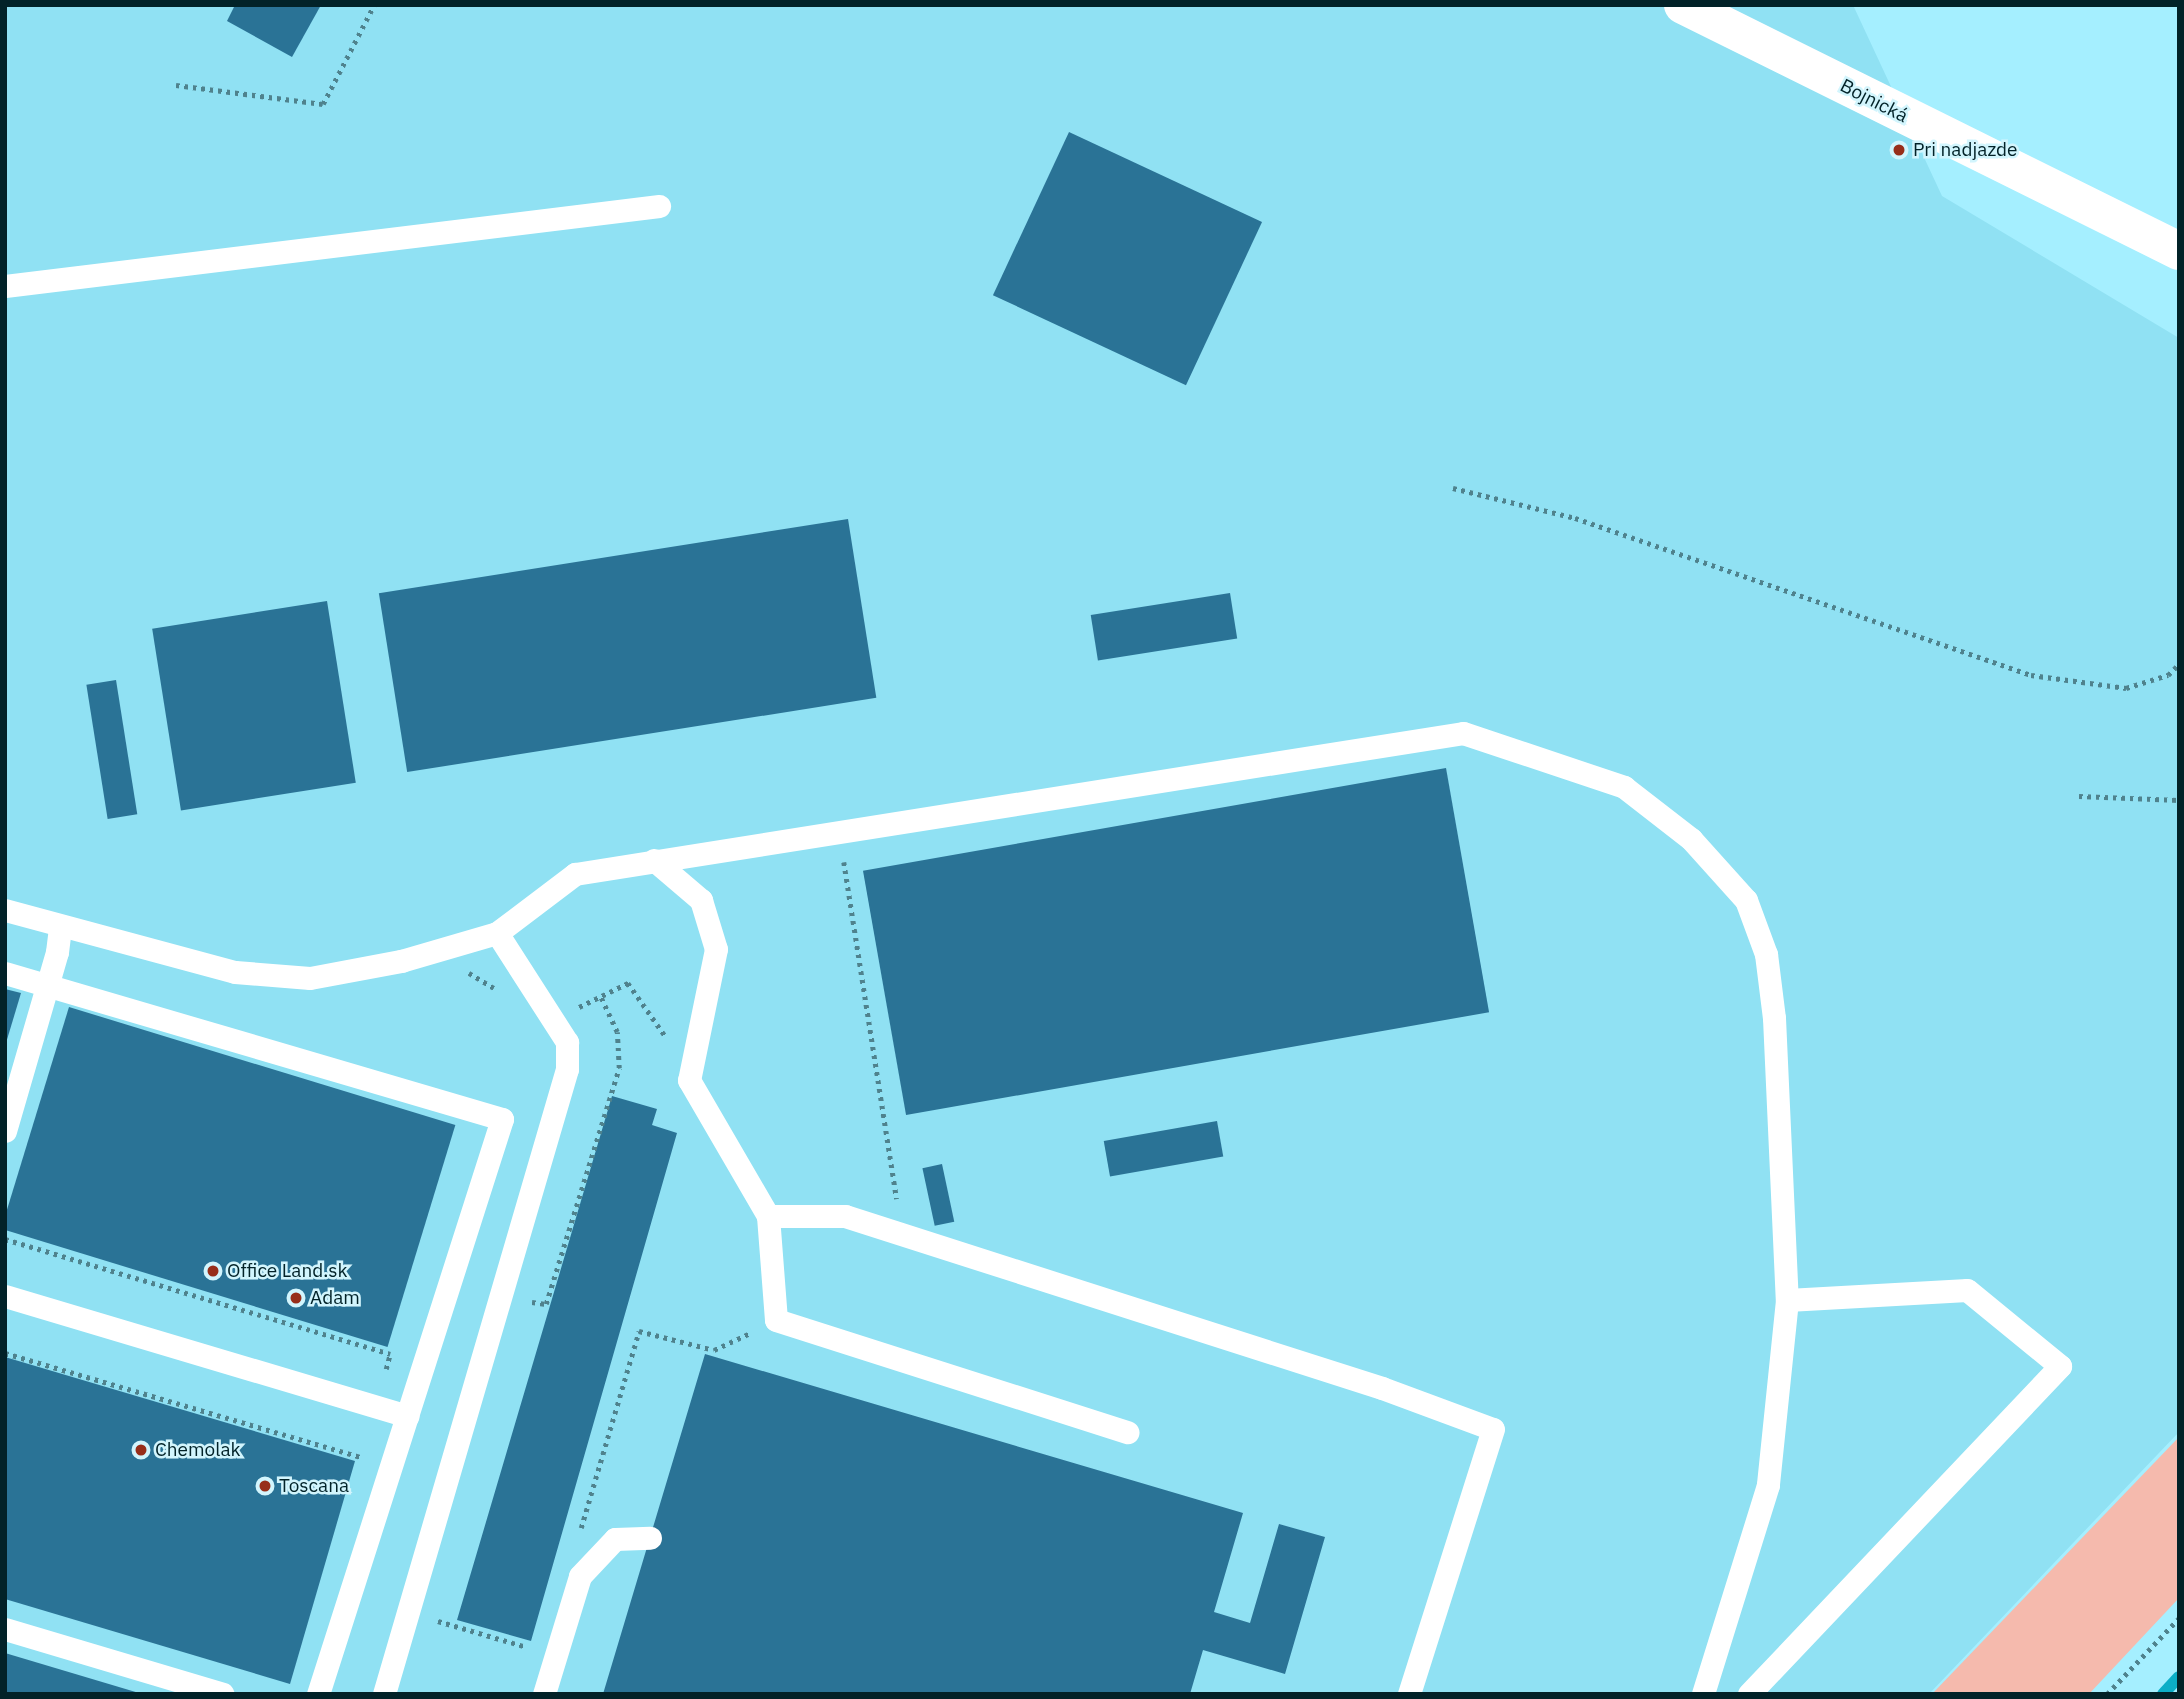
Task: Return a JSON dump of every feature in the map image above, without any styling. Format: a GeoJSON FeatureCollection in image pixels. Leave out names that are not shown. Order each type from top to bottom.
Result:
{"type":"FeatureCollection","features":[{"type":"Feature","properties":{"kind":"street","name":"Bojnická"},"geometry":{"type":"LineString","coordinates":[[1683,5],[2179,251]]}},
{"type":"Feature","properties":{"kind":"lane"},"geometry":{"type":"LineString","coordinates":[[5,286],[659,206]]}},
{"type":"Feature","properties":{"kind":"lane"},"geometry":{"type":"LineString","coordinates":[[5,910],[235,972],[310,978],[401,961],[497,933],[575,874],[839,829],[1462,733],[1624,787],[1691,839],[1746,900],[1766,954],[1774,1018],[1787,1300],[1768,1485],[1703,1694]]}},
{"type":"Feature","properties":{"kind":"lane"},"geometry":{"type":"LineString","coordinates":[[654,860],[701,900],[716,949],[689,1080],[768,1216],[776,1320],[1128,1432]]}},
{"type":"Feature","properties":{"kind":"lane"},"geometry":{"type":"LineString","coordinates":[[5,1131],[60,926]]}},
{"type":"Feature","properties":{"kind":"lane"},"geometry":{"type":"LineString","coordinates":[[384,1694],[567,1069],[566,1042],[497,933]]}},
{"type":"Feature","properties":{"kind":"lane"},"geometry":{"type":"LineString","coordinates":[[5,973],[502,1119],[318,1694]]}},
{"type":"Feature","properties":{"kind":"lane"},"geometry":{"type":"LineString","coordinates":[[768,1216],[845,1216],[1382,1388],[1493,1429],[1409,1694]]}},
{"type":"Feature","properties":{"kind":"lane"},"geometry":{"type":"LineString","coordinates":[[1749,1694],[2060,1366],[1967,1290],[1787,1300]]}},
{"type":"Feature","properties":{"kind":"lane"},"geometry":{"type":"LineString","coordinates":[[5,1296],[408,1416]]}},
{"type":"Feature","properties":{"kind":"lane"},"geometry":{"type":"LineString","coordinates":[[544,1694],[580,1576],[615,1539],[650,1538]]}},
{"type":"Feature","properties":{"kind":"lane"},"geometry":{"type":"LineString","coordinates":[[5,1629],[223,1694]]}},
{"type":"Feature","properties":{"kind":"path"},"geometry":{"type":"LineString","coordinates":[[176,85],[323,104],[374,5]]}},
{"type":"Feature","properties":{"kind":"path"},"geometry":{"type":"LineString","coordinates":[[1453,488],[1575,518],[2032,675],[2126,688],[2168,675],[2179,664]]}},
{"type":"Feature","properties":{"kind":"path"},"geometry":{"type":"LineString","coordinates":[[2079,796],[2179,800]]}},
{"type":"Feature","properties":{"kind":"path"},"geometry":{"type":"LineString","coordinates":[[839,829],[902,1235]]}},
{"type":"Feature","properties":{"kind":"path"},"geometry":{"type":"LineString","coordinates":[[522,1300],[547,1304],[619,1068],[617,1032],[601,997]]}},
{"type":"Feature","properties":{"kind":"path"},"geometry":{"type":"LineString","coordinates":[[5,1239],[425,1364]]}},
{"type":"Feature","properties":{"kind":"path"},"geometry":{"type":"LineString","coordinates":[[580,1576],[568,1572],[639,1331],[714,1350],[776,1320]]}},
{"type":"Feature","properties":{"kind":"path"},"geometry":{"type":"LineString","coordinates":[[5,1353],[362,1457],[390,1354]]}},
{"type":"Feature","properties":{"kind":"path"},"geometry":{"type":"LineString","coordinates":[[426,1617],[529,1647]]}},
{"type":"Feature","properties":{"kind":"path"},"geometry":{"type":"LineString","coordinates":[[2107,1694],[2179,1618]]}},
{"type":"Feature","properties":{"kind":"shaded area"},"geometry":{"type":"Polygon","coordinates":[[[5,5],[1853,5],[1942,196],[2179,338],[2179,1432],[1929,1694],[5,1694],[5,5]]]}},
{"type":"Feature","properties":{"kind":"shaded area"},"geometry":{"type":"Polygon","coordinates":[[[2179,1437],[2179,1598],[2089,1694],[1932,1694],[2179,1437]]]}},
{"type":"Feature","properties":{"kind":"building"},"geometry":{"type":"Polygon","coordinates":[[[235,5],[321,5],[292,57],[227,21],[235,5]]]}},
{"type":"Feature","properties":{"kind":"building"},"geometry":{"type":"Polygon","coordinates":[[[1069,132],[1262,222],[1186,385],[993,295],[1069,132]]]}},
{"type":"Feature","properties":{"kind":"building"},"geometry":{"type":"Polygon","coordinates":[[[848,519],[876,698],[407,772],[379,593],[848,519]]]}},
{"type":"Feature","properties":{"kind":"building"},"geometry":{"type":"Polygon","coordinates":[[[1230,593],[1237,638],[1098,660],[1091,615],[1230,593]]]}},
{"type":"Feature","properties":{"kind":"building"},"geometry":{"type":"Polygon","coordinates":[[[327,601],[356,783],[181,810],[152,629],[327,601]]]}},
{"type":"Feature","properties":{"kind":"building"},"geometry":{"type":"Polygon","coordinates":[[[116,680],[137,814],[108,819],[86,685],[116,680]]]}},
{"type":"Feature","properties":{"kind":"building"},"geometry":{"type":"Polygon","coordinates":[[[1446,768],[1489,1012],[906,1115],[863,871],[1446,768]]]}},
{"type":"Feature","properties":{"kind":"building"},"geometry":{"type":"Polygon","coordinates":[[[5,989],[21,993],[6,1043],[5,1043],[5,989]]]}},
{"type":"Feature","properties":{"kind":"building"},"geometry":{"type":"Polygon","coordinates":[[[69,1007],[455,1125],[388,1347],[5,1230],[5,1216],[69,1007]]]}},
{"type":"Feature","properties":{"kind":"building"},"geometry":{"type":"Polygon","coordinates":[[[612,1096],[657,1109],[652,1125],[677,1133],[531,1641],[457,1620],[612,1096]]]}},
{"type":"Feature","properties":{"kind":"building"},"geometry":{"type":"Polygon","coordinates":[[[1217,1121],[1223,1156],[1110,1176],[1104,1141],[1217,1121]]]}},
{"type":"Feature","properties":{"kind":"building"},"geometry":{"type":"Polygon","coordinates":[[[942,1164],[954,1222],[935,1226],[922,1168],[942,1164]]]}},
{"type":"Feature","properties":{"kind":"building"},"geometry":{"type":"Polygon","coordinates":[[[705,1354],[1243,1513],[1214,1612],[1250,1623],[1279,1524],[1325,1537],[1285,1674],[1203,1650],[1190,1694],[603,1694],[705,1354]]]}},
{"type":"Feature","properties":{"kind":"building"},"geometry":{"type":"Polygon","coordinates":[[[5,1357],[355,1461],[290,1684],[5,1599],[5,1357]]]}},
{"type":"Feature","properties":{"kind":"building"},"geometry":{"type":"Polygon","coordinates":[[[5,1653],[139,1693],[139,1694],[5,1694],[5,1653]]]}},
{"type":"Feature","properties":{"kind":"waterway"},"geometry":{"type":"LineString","coordinates":[[2163,1694],[2179,1677]]}},
{"type":"Feature","properties":{"kind":"place","name":"Pri nadjazde"},"geometry":{"type":"Point","coordinates":[1899,150]}},
{"type":"Feature","properties":{"kind":"place","name":"Office Land.sk"},"geometry":{"type":"Point","coordinates":[213,1271]}},
{"type":"Feature","properties":{"kind":"place","name":"Adam"},"geometry":{"type":"Point","coordinates":[296,1298]}},
{"type":"Feature","properties":{"kind":"place","name":"Chemolak"},"geometry":{"type":"Point","coordinates":[141,1450]}},
{"type":"Feature","properties":{"kind":"place","name":"Toscana"},"geometry":{"type":"Point","coordinates":[265,1486]}}]}
